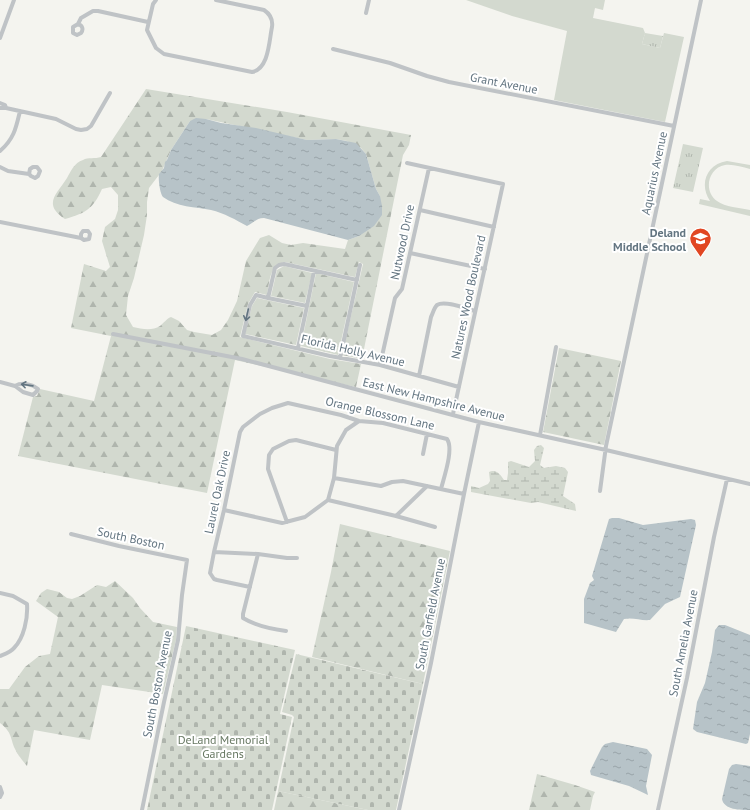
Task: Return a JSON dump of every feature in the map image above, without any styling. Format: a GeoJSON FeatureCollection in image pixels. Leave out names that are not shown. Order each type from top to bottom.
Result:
{"type":"FeatureCollection","features":[{"type":"Feature","properties":{"kind":"street"},"geometry":{"type":"LineString","coordinates":[[0,38],[14,0]]}},
{"type":"Feature","properties":{"kind":"street"},"geometry":{"type":"LineString","coordinates":[[156,0],[153,4],[147,30],[150,39],[156,48],[164,54],[252,72],[260,69],[265,61],[273,22],[268,13],[264,10],[216,0]]}},
{"type":"Feature","properties":{"kind":"street"},"geometry":{"type":"LineString","coordinates":[[366,13],[369,0]]}},
{"type":"Feature","properties":{"kind":"street","name":"Aquarius Avenue"},"geometry":{"type":"LineString","coordinates":[[600,491],[606,450],[701,0]]}},
{"type":"Feature","properties":{"kind":"street"},"geometry":{"type":"LineString","coordinates":[[78,24],[81,18],[93,11],[148,22]]}},
{"type":"Feature","properties":{"kind":"street","name":"Grant Avenue"},"geometry":{"type":"LineString","coordinates":[[333,49],[390,63],[449,82],[674,126]]}},
{"type":"Feature","properties":{"kind":"street"},"geometry":{"type":"LineString","coordinates":[[0,108],[56,119],[81,130],[87,129],[91,126],[110,93]]}},
{"type":"Feature","properties":{"kind":"street"},"geometry":{"type":"LineString","coordinates":[[0,103],[5,105],[6,108]]}},
{"type":"Feature","properties":{"kind":"street"},"geometry":{"type":"LineString","coordinates":[[0,151],[5,147],[16,132],[20,111]]}},
{"type":"Feature","properties":{"kind":"street"},"geometry":{"type":"LineString","coordinates":[[407,163],[429,168]]}},
{"type":"Feature","properties":{"kind":"street"},"geometry":{"type":"LineString","coordinates":[[0,167],[8,171],[29,174]]}},
{"type":"Feature","properties":{"kind":"street","name":"Natures Wood Boulevard"},"geometry":{"type":"LineString","coordinates":[[429,168],[503,184],[453,414]]}},
{"type":"Feature","properties":{"kind":"street","name":"Nutwood Drive"},"geometry":{"type":"LineString","coordinates":[[380,365],[396,298],[402,289],[429,168]]}},
{"type":"Feature","properties":{"kind":"street"},"geometry":{"type":"LineString","coordinates":[[420,210],[494,227]]}},
{"type":"Feature","properties":{"kind":"street"},"geometry":{"type":"LineString","coordinates":[[0,222],[81,238]]}},
{"type":"Feature","properties":{"kind":"street"},"geometry":{"type":"LineString","coordinates":[[410,253],[485,268]]}},
{"type":"Feature","properties":{"kind":"street"},"geometry":{"type":"LineString","coordinates":[[307,306],[268,298],[275,268],[284,264],[357,280]]}},
{"type":"Feature","properties":{"kind":"street"},"geometry":{"type":"LineString","coordinates":[[340,358],[360,265]]}},
{"type":"Feature","properties":{"kind":"street"},"geometry":{"type":"LineString","coordinates":[[298,348],[314,271]]}},
{"type":"Feature","properties":{"kind":"street","name":"Florida Holly Avenue"},"geometry":{"type":"LineString","coordinates":[[268,298],[256,295],[250,305],[242,336],[340,358],[380,365],[459,387]]}},
{"type":"Feature","properties":{"kind":"street"},"geometry":{"type":"LineString","coordinates":[[419,376],[434,309],[438,305],[444,304],[475,311]]}},
{"type":"Feature","properties":{"kind":"street","name":"East New Hampshire Avenue"},"geometry":{"type":"LineString","coordinates":[[113,334],[242,359],[479,422],[750,484]]}},
{"type":"Feature","properties":{"kind":"street"},"geometry":{"type":"LineString","coordinates":[[540,435],[556,347]]}},
{"type":"Feature","properties":{"kind":"street"},"geometry":{"type":"LineString","coordinates":[[0,382],[15,386],[28,394],[33,395],[38,389],[35,386],[28,384],[19,384],[15,386]]}},
{"type":"Feature","properties":{"kind":"street","name":"Orange Blossom Lane"},"geometry":{"type":"LineString","coordinates":[[260,414],[288,403],[341,415],[358,421],[383,423],[447,439],[450,450],[441,489]]}},
{"type":"Feature","properties":{"kind":"street","name":"Laurel Oak Drive"},"geometry":{"type":"LineString","coordinates":[[250,586],[214,579],[210,572],[240,432],[243,427],[260,414]]}},
{"type":"Feature","properties":{"kind":"street"},"geometry":{"type":"LineString","coordinates":[[224,510],[282,523],[305,517],[328,500],[334,478],[338,442],[346,430],[358,421]]}},
{"type":"Feature","properties":{"kind":"street","name":"South Garfield Avenue"},"geometry":{"type":"LineString","coordinates":[[399,810],[431,663],[479,422]]}},
{"type":"Feature","properties":{"kind":"street"},"geometry":{"type":"LineString","coordinates":[[423,454],[427,434]]}},
{"type":"Feature","properties":{"kind":"street"},"geometry":{"type":"LineString","coordinates":[[287,522],[268,469],[269,455],[273,449],[289,441],[296,440],[336,450]]}},
{"type":"Feature","properties":{"kind":"street"},"geometry":{"type":"LineString","coordinates":[[334,478],[381,486],[392,482],[403,481],[464,494]]}},
{"type":"Feature","properties":{"kind":"street","name":"South Amelia Avenue"},"geometry":{"type":"LineString","coordinates":[[658,810],[687,678],[714,537],[727,479]]}},
{"type":"Feature","properties":{"kind":"street"},"geometry":{"type":"LineString","coordinates":[[396,516],[427,486]]}},
{"type":"Feature","properties":{"kind":"street"},"geometry":{"type":"LineString","coordinates":[[328,500],[435,527]]}},
{"type":"Feature","properties":{"kind":"street","name":"South Boston"},"geometry":{"type":"LineString","coordinates":[[71,534],[119,546],[187,560]]}},
{"type":"Feature","properties":{"kind":"street"},"geometry":{"type":"LineString","coordinates":[[214,552],[297,558]]}},
{"type":"Feature","properties":{"kind":"street"},"geometry":{"type":"LineString","coordinates":[[258,554],[243,618],[249,622],[268,628],[286,631]]}},
{"type":"Feature","properties":{"kind":"street","name":"South Boston Avenue"},"geometry":{"type":"LineString","coordinates":[[142,810],[178,640],[187,560]]}},
{"type":"Feature","properties":{"kind":"street"},"geometry":{"type":"LineString","coordinates":[[0,593],[13,596],[27,604],[26,621],[18,644],[13,649],[0,656]]}},
{"type":"Feature","properties":{"kind":"street"},"geometry":{"type":"LineString","coordinates":[[0,787],[2,793],[0,797]]}},
{"type":"Feature","properties":{"kind":"green space"},"geometry":{"type":"Polygon","coordinates":[[[466,0],[605,0],[603,10],[595,8],[593,18],[643,28],[645,33],[642,44],[660,48],[664,33],[684,37],[665,122],[554,100],[567,31],[512,16],[466,0]]]}},
{"type":"Feature","properties":{"kind":"green space"},"geometry":{"type":"Polygon","coordinates":[[[645,33],[663,36],[660,48],[642,44],[645,33]]]}},
{"type":"Feature","properties":{"kind":"green space"},"geometry":{"type":"Polygon","coordinates":[[[146,89],[287,112],[411,135],[409,145],[403,155],[362,359],[342,355],[363,264],[359,262],[355,277],[285,262],[276,266],[271,274],[267,295],[255,292],[248,304],[240,337],[330,359],[361,364],[356,387],[235,360],[207,493],[18,456],[33,397],[37,396],[40,389],[94,401],[111,336],[71,328],[84,264],[106,271],[110,267],[102,241],[105,227],[115,219],[118,210],[118,195],[111,187],[102,189],[92,206],[78,215],[65,219],[54,209],[53,204],[56,194],[75,165],[85,159],[101,157],[146,89]],[[206,119],[190,121],[171,150],[162,171],[149,188],[144,235],[134,278],[128,296],[126,315],[133,327],[154,329],[171,317],[179,321],[187,330],[212,335],[221,330],[228,320],[237,301],[246,261],[260,238],[269,235],[282,243],[291,245],[303,243],[345,249],[348,240],[359,236],[380,196],[376,189],[366,154],[361,148],[347,141],[336,139],[307,140],[206,119]]]}},
{"type":"Feature","properties":{"kind":"green space"},"geometry":{"type":"Polygon","coordinates":[[[683,144],[703,148],[693,192],[673,188],[683,144]]]}},
{"type":"Feature","properties":{"kind":"green space"},"geometry":{"type":"Polygon","coordinates":[[[727,161],[750,165],[750,169],[731,165],[719,167],[711,175],[709,180],[710,192],[717,201],[724,205],[750,210],[750,216],[699,204],[700,199],[710,201],[705,188],[706,176],[709,171],[714,166],[727,161]]]}},
{"type":"Feature","properties":{"kind":"green space"},"geometry":{"type":"Polygon","coordinates":[[[284,266],[312,273],[305,303],[271,296],[277,270],[284,266]]]}},
{"type":"Feature","properties":{"kind":"green space"},"geometry":{"type":"Polygon","coordinates":[[[316,273],[354,282],[338,355],[301,346],[316,273]]]}},
{"type":"Feature","properties":{"kind":"green space"},"geometry":{"type":"Polygon","coordinates":[[[257,298],[304,308],[296,345],[245,334],[252,306],[257,298]]]}},
{"type":"Feature","properties":{"kind":"green space"},"geometry":{"type":"Polygon","coordinates":[[[559,348],[621,361],[604,445],[543,432],[559,348]]]}},
{"type":"Feature","properties":{"kind":"green space"},"geometry":{"type":"Polygon","coordinates":[[[541,445],[544,448],[540,465],[544,468],[556,466],[565,468],[568,472],[563,496],[575,504],[576,511],[538,502],[531,503],[471,492],[471,486],[479,488],[488,484],[490,481],[489,472],[491,471],[496,472],[504,480],[507,480],[508,462],[511,461],[529,467],[535,461],[534,450],[537,446],[541,445]]]}},
{"type":"Feature","properties":{"kind":"green space"},"geometry":{"type":"Polygon","coordinates":[[[340,524],[450,551],[423,684],[312,657],[340,524]]]}},
{"type":"Feature","properties":{"kind":"green space"},"geometry":{"type":"Polygon","coordinates":[[[115,581],[133,598],[153,622],[177,627],[176,640],[163,694],[102,685],[90,740],[34,730],[27,766],[15,750],[8,731],[0,723],[0,689],[9,689],[25,667],[39,656],[50,654],[58,617],[36,601],[41,593],[47,589],[59,592],[67,598],[72,599],[80,596],[97,585],[106,587],[115,581]]]}},
{"type":"Feature","properties":{"kind":"green space","name":"DeLand Memorial Gardens"},"geometry":{"type":"Polygon","coordinates":[[[186,626],[295,650],[280,714],[292,717],[272,810],[147,810],[186,626]]]}},
{"type":"Feature","properties":{"kind":"green space"},"geometry":{"type":"Polygon","coordinates":[[[296,654],[423,684],[396,810],[368,810],[278,791],[294,717],[282,712],[296,654]]]}},
{"type":"Feature","properties":{"kind":"green space"},"geometry":{"type":"Polygon","coordinates":[[[537,774],[595,792],[590,810],[529,810],[537,774]]]}},
{"type":"Feature","properties":{"kind":"green space"},"geometry":{"type":"Polygon","coordinates":[[[278,791],[368,810],[274,810],[278,791]]]}},
{"type":"Feature","properties":{"kind":"water"},"geometry":{"type":"Polygon","coordinates":[[[196,118],[256,128],[307,140],[336,139],[356,143],[366,154],[376,189],[380,196],[382,215],[374,226],[359,236],[348,240],[264,218],[261,218],[247,226],[216,211],[180,205],[168,200],[163,197],[161,193],[159,174],[164,168],[165,162],[171,150],[190,121],[196,118]]]}},
{"type":"Feature","properties":{"kind":"water"},"geometry":{"type":"Polygon","coordinates":[[[619,518],[643,525],[691,519],[695,520],[696,525],[680,597],[665,604],[650,620],[631,618],[624,619],[616,632],[584,623],[584,599],[590,583],[594,580],[592,576],[609,519],[619,518]]]}},
{"type":"Feature","properties":{"kind":"water"},"geometry":{"type":"Polygon","coordinates":[[[719,625],[725,625],[750,635],[750,734],[748,743],[746,744],[697,732],[693,729],[697,702],[705,683],[715,630],[719,625]]]}},
{"type":"Feature","properties":{"kind":"water"},"geometry":{"type":"Polygon","coordinates":[[[613,742],[647,749],[652,755],[646,786],[648,795],[629,786],[591,775],[590,771],[602,747],[605,744],[613,742]]]}},
{"type":"Feature","properties":{"kind":"water"},"geometry":{"type":"Polygon","coordinates":[[[736,764],[750,766],[750,810],[729,807],[723,803],[722,799],[729,769],[732,765],[736,764]]]}},
{"type":"Feature","properties":{"kind":"place","name":"Deland Middle School"},"geometry":{"type":"Point","coordinates":[701,258]}}]}
